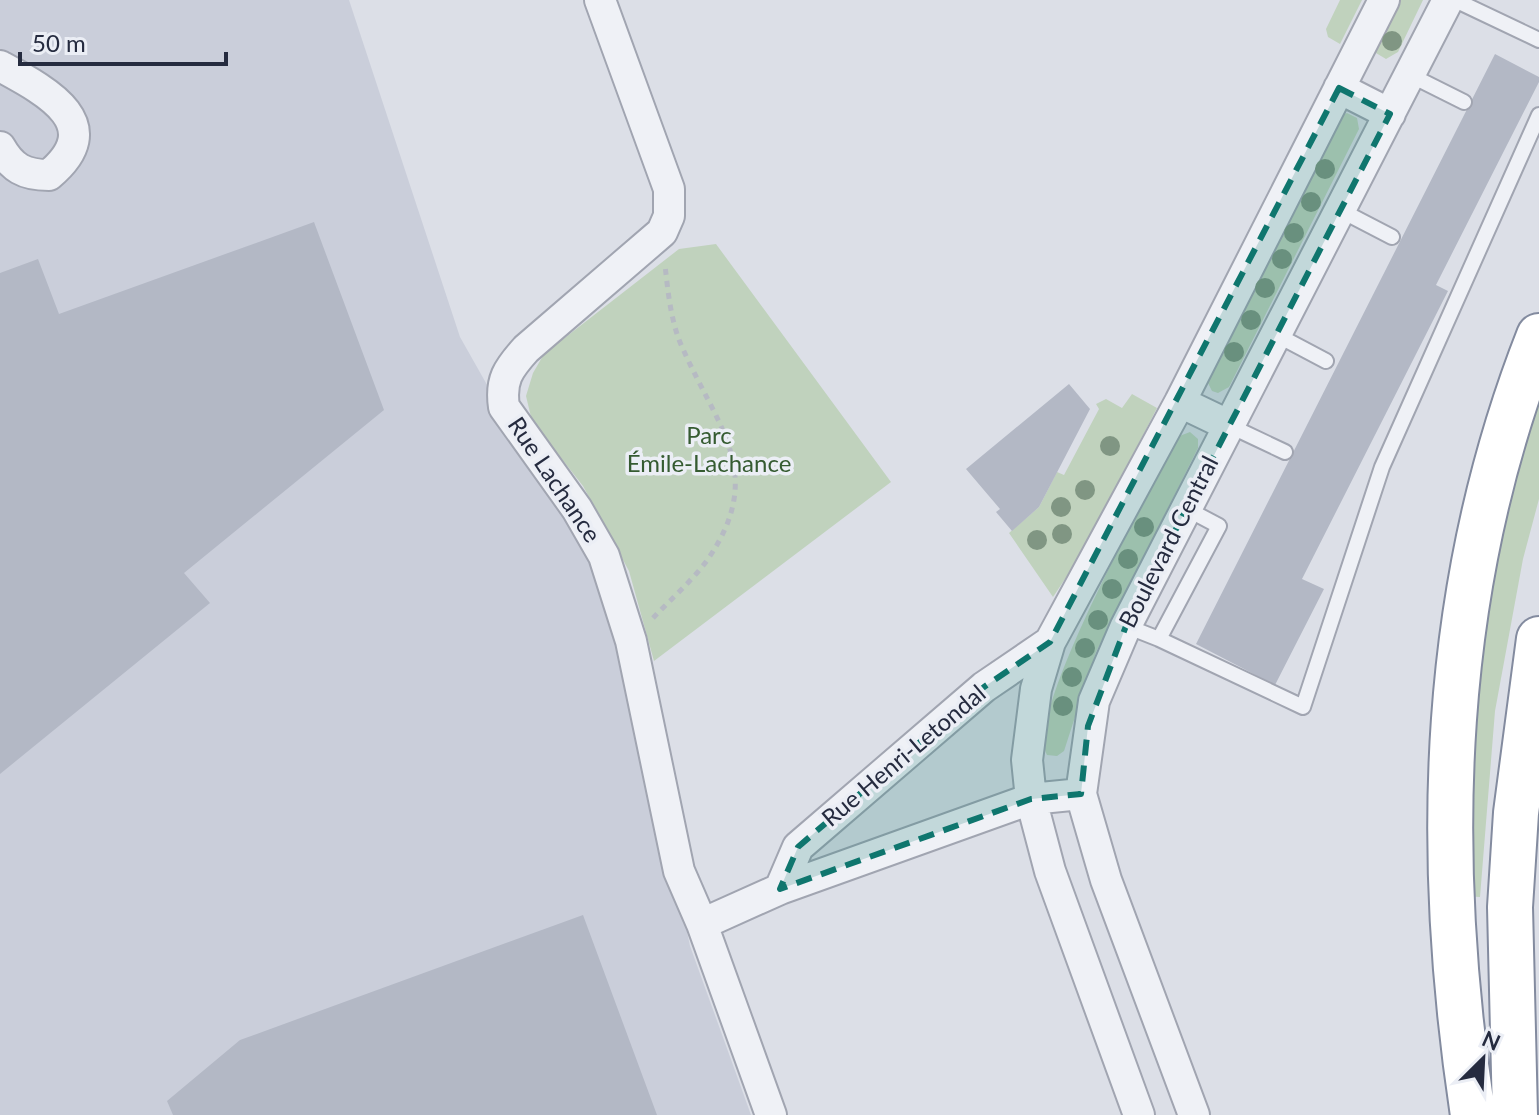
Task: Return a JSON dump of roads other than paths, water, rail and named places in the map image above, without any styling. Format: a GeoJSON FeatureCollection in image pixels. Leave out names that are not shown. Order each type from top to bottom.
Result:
{"type":"FeatureCollection","features":[{"type":"Feature","properties":{"kind":"highway"},"geometry":{"type":"LineString","coordinates":[[1473,1115],[1450,895],[1454,696],[1467,585],[1491,478],[1539,336]]}},
{"type":"Feature","properties":{"kind":"highway"},"geometry":{"type":"LineString","coordinates":[[1515,1115],[1510,907],[1516,813],[1539,639]]}},
{"type":"Feature","properties":{"kind":"street","name":"Rue Lachance"},"geometry":{"type":"LineString","coordinates":[[600,0],[669,189],[669,216],[662,232],[534,341],[508,369],[501,386],[504,407],[577,509],[604,556],[631,641],[679,871],[702,924],[771,1115]]}},
{"type":"Feature","properties":{"kind":"street"},"geometry":{"type":"LineString","coordinates":[[1139,1115],[1050,871],[1031,799],[1027,760],[1036,689],[1050,642],[1180,402],[1384,0]]}},
{"type":"Feature","properties":{"kind":"street","name":"Boulevard Central"},"geometry":{"type":"LineString","coordinates":[[1194,1115],[1106,880],[1081,794],[1094,701],[1126,626],[1448,0]]}},
{"type":"Feature","properties":{"kind":"street"},"geometry":{"type":"LineString","coordinates":[[0,66],[56,102],[69,115],[76,133],[73,147],[63,164],[49,175],[30,175],[11,165],[0,147]]}},
{"type":"Feature","properties":{"kind":"street"},"geometry":{"type":"LineString","coordinates":[[1339,88],[1390,114]]}},
{"type":"Feature","properties":{"kind":"street"},"geometry":{"type":"LineString","coordinates":[[1180,402],[1228,425]]}},
{"type":"Feature","properties":{"kind":"street","name":"Rue Henri-Letondal"},"geometry":{"type":"LineString","coordinates":[[780,889],[798,847],[984,687],[1050,642]]}},
{"type":"Feature","properties":{"kind":"street","name":"Rue Henri-Letondal"},"geometry":{"type":"LineString","coordinates":[[702,924],[780,889],[1031,799],[1081,794]]}},
{"type":"Feature","properties":{"kind":"lane"},"geometry":{"type":"LineString","coordinates":[[1455,0],[1539,40]]}},
{"type":"Feature","properties":{"kind":"lane"},"geometry":{"type":"LineString","coordinates":[[1410,75],[1464,102]]}},
{"type":"Feature","properties":{"kind":"lane"},"geometry":{"type":"LineString","coordinates":[[1126,626],[1303,707],[1382,467],[1539,115]]}},
{"type":"Feature","properties":{"kind":"lane"},"geometry":{"type":"LineString","coordinates":[[1340,210],[1392,237]]}},
{"type":"Feature","properties":{"kind":"lane"},"geometry":{"type":"LineString","coordinates":[[1274,334],[1326,361]]}},
{"type":"Feature","properties":{"kind":"lane"},"geometry":{"type":"LineString","coordinates":[[1228,425],[1285,452]]}},
{"type":"Feature","properties":{"kind":"lane"},"geometry":{"type":"LineString","coordinates":[[1159,639],[1219,526],[1187,509]]}},
{"type":"Feature","properties":{"kind":"park label","name":"Parc Émile-Lachance"},"geometry":{"type":"Point","coordinates":[709,450]}}]}
